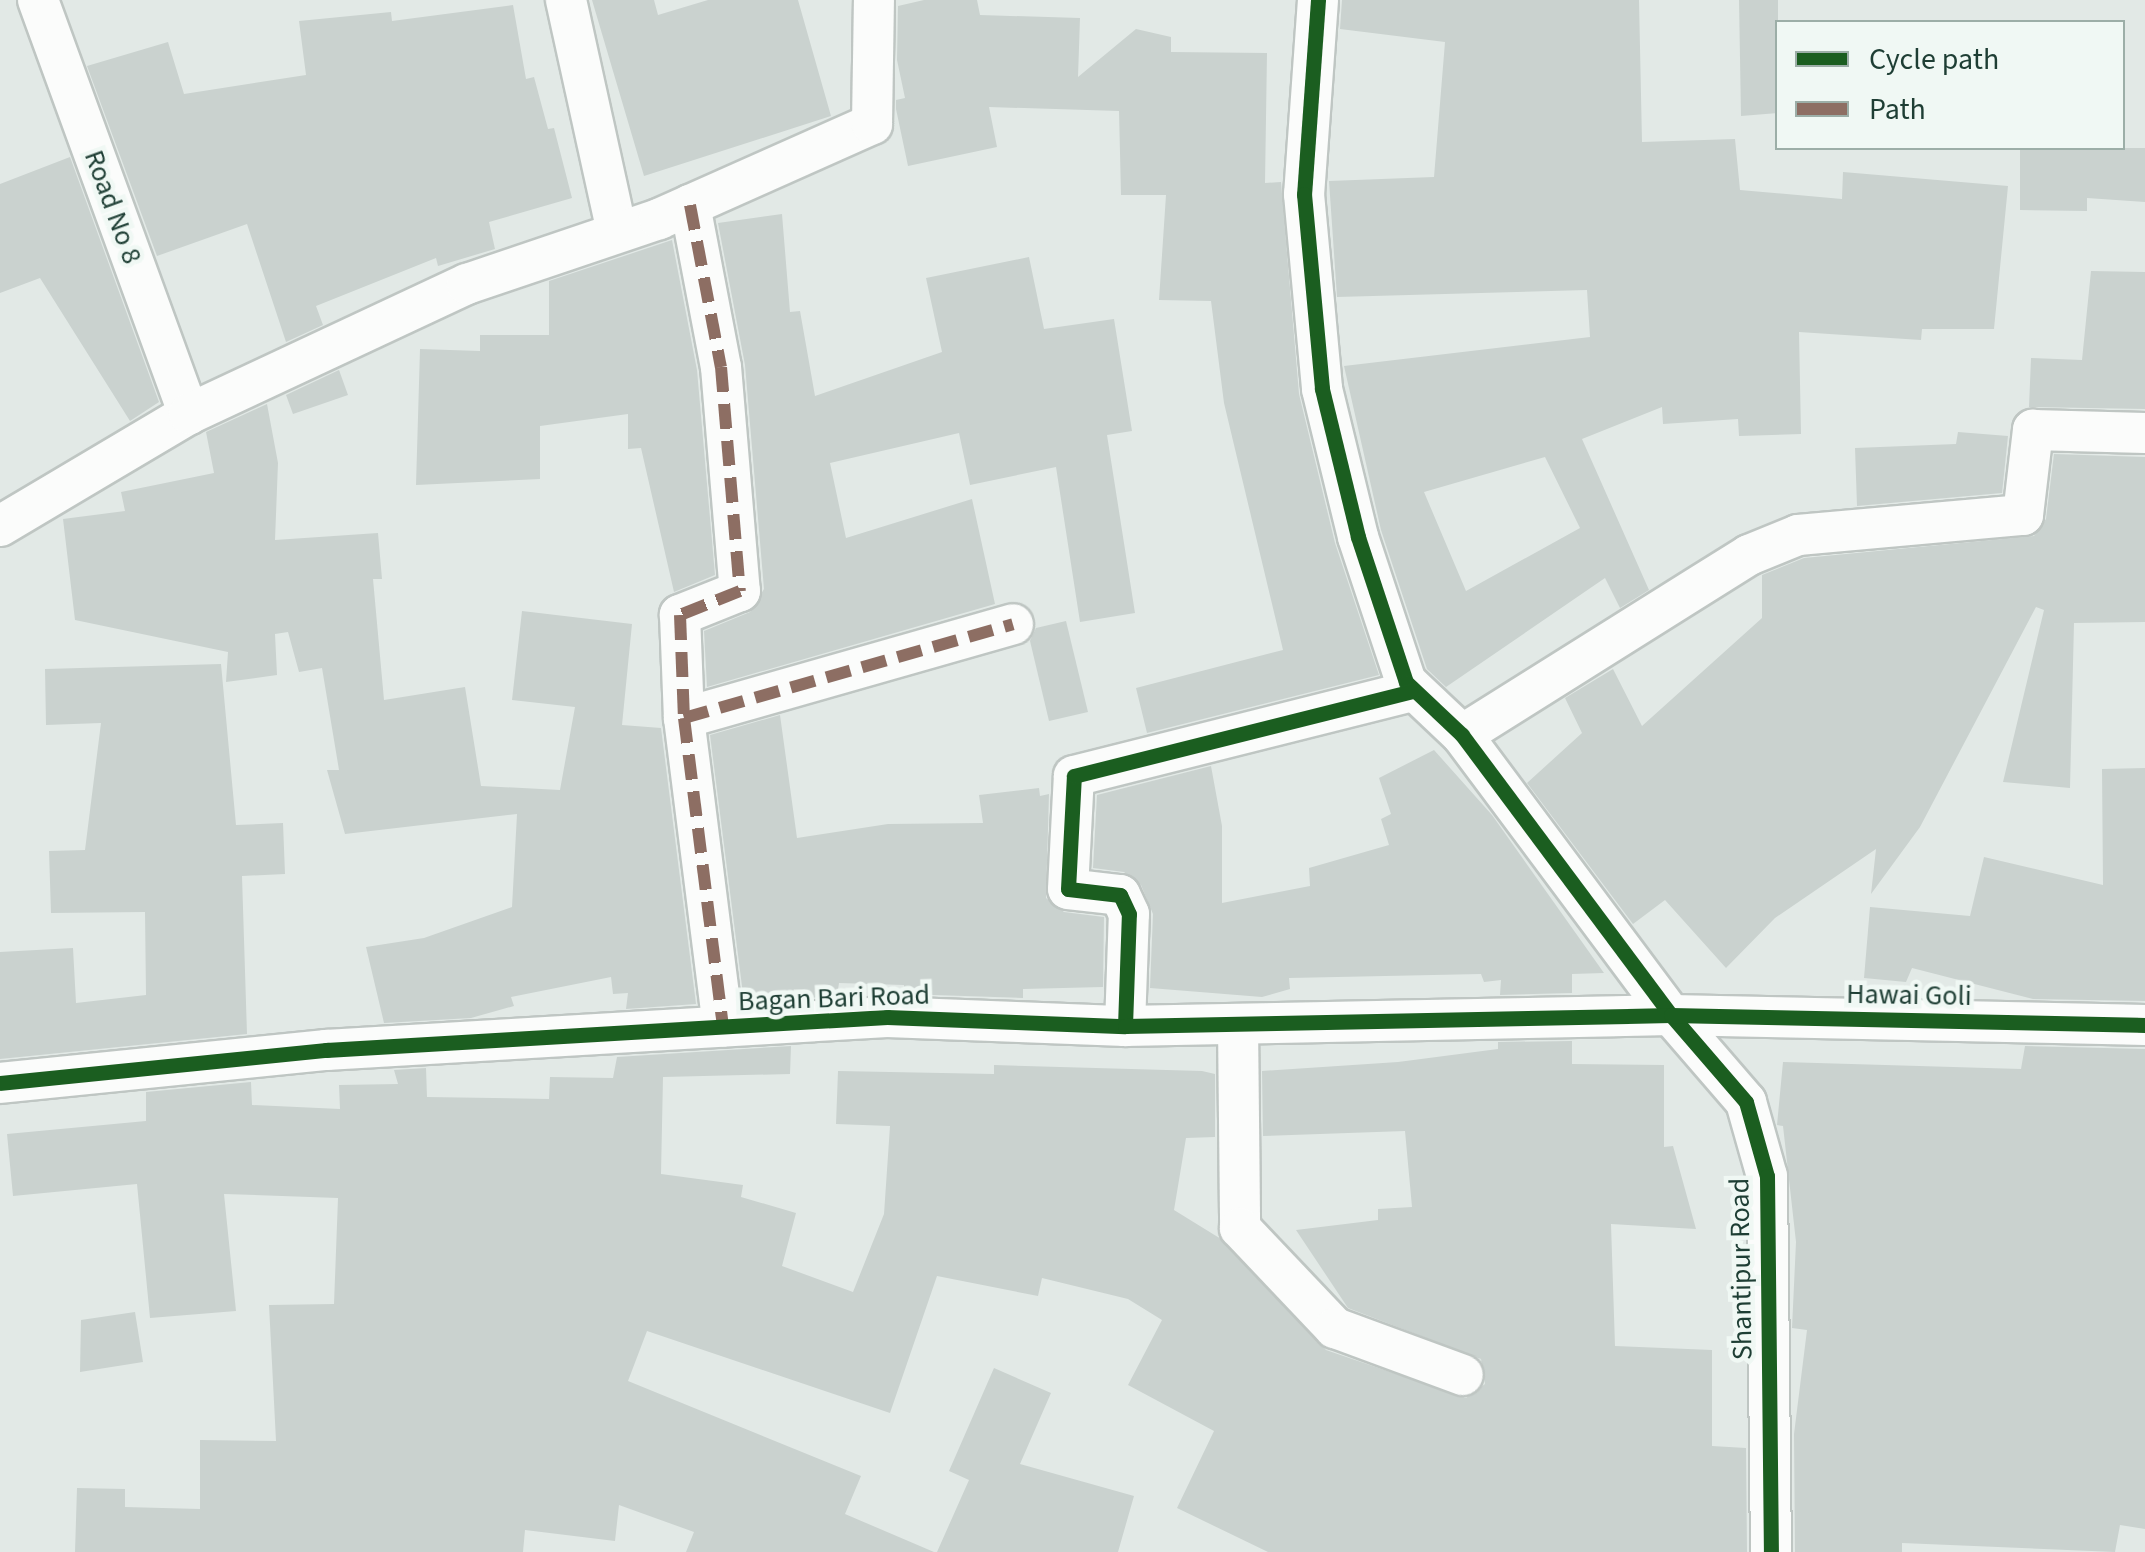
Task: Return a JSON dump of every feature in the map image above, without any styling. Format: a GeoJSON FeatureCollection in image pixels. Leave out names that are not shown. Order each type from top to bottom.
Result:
{"type":"FeatureCollection","features":[{"type":"Feature","properties":{"kind":"street","name":"Road No 8"},"geometry":{"type":"LineString","coordinates":[[38,0],[189,414]]}},
{"type":"Feature","properties":{"kind":"street"},"geometry":{"type":"LineString","coordinates":[[566,0],[617,231]]}},
{"type":"Feature","properties":{"kind":"street"},"geometry":{"type":"LineString","coordinates":[[0,526],[189,414],[466,284],[528,269],[690,205],[872,124],[874,0]]}},
{"type":"Feature","properties":{"kind":"street"},"geometry":{"type":"LineString","coordinates":[[1125,1026],[1129,914],[1120,894],[1068,890],[1074,776],[1412,692],[1358,538],[1322,389],[1304,194],[1318,0]]}},
{"type":"Feature","properties":{"kind":"street"},"geometry":{"type":"LineString","coordinates":[[690,205],[721,367],[740,591],[680,615],[684,718],[723,1026]]}},
{"type":"Feature","properties":{"kind":"street"},"geometry":{"type":"LineString","coordinates":[[1462,735],[1749,555],[1798,536],[2023,515],[2033,430],[2145,433]]}},
{"type":"Feature","properties":{"kind":"street"},"geometry":{"type":"LineString","coordinates":[[684,718],[1014,624]]}},
{"type":"Feature","properties":{"kind":"street","name":"Shantipur Road"},"geometry":{"type":"LineString","coordinates":[[1412,692],[1462,735],[1671,1016],[1746,1102],[1767,1176],[1771,1552]]}},
{"type":"Feature","properties":{"kind":"street","name":"Bagan Bari Road"},"geometry":{"type":"LineString","coordinates":[[0,1083],[326,1050],[887,1016],[1125,1026],[1671,1016]]}},
{"type":"Feature","properties":{"kind":"street","name":"Hawai Goli"},"geometry":{"type":"LineString","coordinates":[[1671,1016],[2145,1025]]}},
{"type":"Feature","properties":{"kind":"street"},"geometry":{"type":"LineString","coordinates":[[1238,1024],[1240,1228],[1335,1328],[1463,1375]]}},
{"type":"Feature","properties":{"kind":"building"},"geometry":{"type":"Polygon","coordinates":[[[592,0],[654,0],[658,15],[708,0],[798,0],[831,116],[644,176],[592,0]]]}},
{"type":"Feature","properties":{"kind":"building"},"geometry":{"type":"Polygon","coordinates":[[[924,0],[977,0],[980,15],[1080,18],[1078,77],[1136,29],[1171,37],[1171,52],[1267,53],[1265,183],[1281,182],[1299,394],[1335,543],[1379,675],[1147,733],[1136,688],[1283,650],[1224,403],[1211,301],[1159,300],[1166,195],[1121,195],[1119,111],[989,107],[997,147],[908,166],[896,109],[896,100],[905,98],[897,60],[898,6],[924,0]]]}},
{"type":"Feature","properties":{"kind":"building"},"geometry":{"type":"Polygon","coordinates":[[[1342,0],[1639,0],[1642,142],[1735,139],[1740,190],[1842,199],[1843,172],[2008,186],[1994,329],[1922,329],[1921,340],[1799,332],[1801,434],[1739,436],[1738,419],[1663,424],[1662,407],[1582,439],[1649,590],[1620,608],[1605,578],[1446,687],[1427,669],[1381,530],[1344,366],[1590,337],[1587,290],[1337,297],[1329,181],[1434,177],[1445,42],[1340,29],[1342,0]],[[1545,457],[1424,492],[1466,591],[1580,528],[1545,457]]]}},
{"type":"Feature","properties":{"kind":"building"},"geometry":{"type":"Polygon","coordinates":[[[1739,0],[1778,0],[1775,113],[1741,116],[1739,0]]]}},
{"type":"Feature","properties":{"kind":"building"},"geometry":{"type":"Polygon","coordinates":[[[513,5],[526,79],[534,77],[548,129],[554,128],[572,198],[489,222],[495,249],[438,266],[436,258],[316,306],[323,325],[286,342],[247,224],[157,256],[87,66],[168,42],[184,94],[306,75],[299,21],[391,12],[392,21],[513,5]]]}},
{"type":"Feature","properties":{"kind":"building"},"geometry":{"type":"Polygon","coordinates":[[[2145,148],[2145,202],[2087,198],[2087,211],[2020,210],[2020,150],[2145,148]]]}},
{"type":"Feature","properties":{"kind":"building"},"geometry":{"type":"Polygon","coordinates":[[[70,157],[159,402],[130,421],[40,278],[0,293],[0,184],[70,157]]]}},
{"type":"Feature","properties":{"kind":"building"},"geometry":{"type":"Polygon","coordinates":[[[782,214],[790,312],[800,311],[815,396],[942,352],[926,278],[1029,257],[1044,329],[1114,319],[1132,431],[1107,435],[1135,613],[1080,622],[1056,467],[970,485],[959,433],[830,463],[846,538],[972,499],[995,604],[707,687],[704,631],[750,612],[764,589],[745,365],[718,223],[782,214]]]}},
{"type":"Feature","properties":{"kind":"building"},"geometry":{"type":"Polygon","coordinates":[[[672,240],[697,370],[715,575],[674,592],[641,448],[628,449],[628,414],[540,426],[540,479],[416,485],[420,349],[480,351],[480,335],[549,335],[549,281],[672,240]]]}},
{"type":"Feature","properties":{"kind":"building"},"geometry":{"type":"Polygon","coordinates":[[[2091,271],[2145,272],[2145,409],[2029,407],[2031,358],[2082,360],[2091,271]]]}},
{"type":"Feature","properties":{"kind":"building"},"geometry":{"type":"Polygon","coordinates":[[[339,370],[348,395],[293,414],[286,395],[339,370]]]}},
{"type":"Feature","properties":{"kind":"building"},"geometry":{"type":"Polygon","coordinates":[[[267,404],[278,463],[275,540],[378,533],[382,579],[373,579],[384,700],[465,687],[481,786],[560,790],[575,707],[512,700],[522,611],[632,624],[622,725],[661,728],[696,1004],[626,1009],[628,993],[613,994],[611,977],[511,997],[514,1006],[471,1018],[384,1023],[366,947],[424,938],[512,907],[517,814],[345,834],[327,770],[339,770],[322,668],[299,672],[288,632],[275,634],[277,675],[226,682],[228,652],[75,620],[63,519],[125,511],[121,492],[214,473],[206,432],[267,404]]]}},
{"type":"Feature","properties":{"kind":"building"},"geometry":{"type":"Polygon","coordinates":[[[1958,432],[2008,436],[2002,493],[1857,506],[1855,448],[1956,444],[1958,432]]]}},
{"type":"Feature","properties":{"kind":"building"},"geometry":{"type":"Polygon","coordinates":[[[2054,454],[2145,457],[2145,622],[2074,623],[2070,788],[2003,782],[2044,610],[2036,607],[1920,827],[1871,894],[1876,849],[1775,918],[1726,968],[1665,900],[1633,924],[1527,783],[1582,733],[1565,698],[1613,669],[1642,726],[1762,618],[1762,575],[1804,558],[2034,536],[2046,519],[2054,454]]]}},
{"type":"Feature","properties":{"kind":"building"},"geometry":{"type":"Polygon","coordinates":[[[1066,621],[1088,712],[1049,721],[1030,641],[1036,628],[1066,621]]]}},
{"type":"Feature","properties":{"kind":"building"},"geometry":{"type":"Polygon","coordinates":[[[221,664],[236,825],[283,823],[285,874],[242,876],[247,1034],[0,1059],[0,952],[73,948],[76,1003],[146,995],[145,912],[51,913],[49,851],[85,850],[101,723],[46,725],[45,669],[221,664]]]}},
{"type":"Feature","properties":{"kind":"building"},"geometry":{"type":"Polygon","coordinates":[[[780,715],[797,838],[888,824],[983,823],[979,795],[1039,788],[1040,796],[1049,794],[1046,898],[1064,912],[1104,917],[1103,987],[1023,989],[1023,998],[904,994],[904,985],[839,983],[837,996],[744,1002],[710,735],[780,715]]]}},
{"type":"Feature","properties":{"kind":"building"},"geometry":{"type":"Polygon","coordinates":[[[1434,750],[1492,815],[1604,973],[1572,974],[1572,993],[1500,995],[1501,980],[1484,982],[1481,974],[1289,978],[1290,989],[1262,997],[1150,988],[1153,914],[1141,885],[1124,872],[1093,868],[1097,795],[1211,766],[1222,826],[1222,903],[1310,886],[1309,868],[1389,845],[1381,819],[1391,814],[1379,778],[1434,750]]]}},
{"type":"Feature","properties":{"kind":"building"},"geometry":{"type":"Polygon","coordinates":[[[2145,768],[2145,1001],[2033,999],[1912,968],[1906,982],[1864,978],[1870,907],[1970,916],[1984,857],[2103,885],[2102,769],[2145,768]]]}},
{"type":"Feature","properties":{"kind":"building"},"geometry":{"type":"Polygon","coordinates":[[[1572,1041],[1572,1064],[1664,1065],[1664,1147],[1673,1146],[1696,1229],[1611,1224],[1615,1346],[1712,1350],[1712,1446],[1746,1448],[1747,1552],[1268,1552],[1177,1508],[1214,1431],[1128,1385],[1162,1320],[1128,1299],[1042,1278],[1038,1296],[937,1276],[890,1413],[647,1331],[628,1381],[861,1476],[845,1514],[934,1552],[686,1552],[694,1532],[619,1505],[615,1541],[525,1530],[523,1552],[75,1552],[77,1488],[125,1489],[125,1507],[200,1509],[200,1440],[276,1441],[269,1305],[334,1304],[338,1198],[224,1194],[236,1311],[150,1318],[137,1184],[13,1196],[7,1134],[146,1121],[146,1092],[251,1082],[252,1105],[340,1109],[339,1085],[398,1084],[394,1070],[426,1068],[427,1097],[549,1099],[550,1077],[613,1078],[617,1057],[791,1046],[790,1074],[663,1077],[661,1174],[743,1185],[741,1197],[796,1213],[782,1266],[853,1292],[884,1214],[890,1126],[836,1124],[838,1071],[994,1074],[994,1065],[1202,1071],[1215,1074],[1215,1137],[1186,1138],[1174,1210],[1221,1239],[1326,1350],[1466,1398],[1485,1384],[1481,1359],[1348,1308],[1296,1230],[1378,1220],[1378,1209],[1412,1207],[1405,1131],[1263,1136],[1262,1071],[1398,1062],[1498,1049],[1498,1042],[1572,1041]]]}},
{"type":"Feature","properties":{"kind":"building"},"geometry":{"type":"Polygon","coordinates":[[[2025,1046],[2145,1049],[2145,1529],[2120,1525],[2115,1552],[1902,1543],[1902,1552],[1795,1552],[1794,1434],[1807,1330],[1792,1328],[1796,1242],[1783,1126],[1777,1125],[1783,1062],[2021,1069],[2025,1046]]]}},
{"type":"Feature","properties":{"kind":"building"},"geometry":{"type":"Polygon","coordinates":[[[135,1312],[143,1362],[80,1372],[81,1320],[135,1312]]]}},
{"type":"Feature","properties":{"kind":"building"},"geometry":{"type":"Polygon","coordinates":[[[994,1368],[1051,1393],[1020,1464],[1134,1496],[1118,1552],[937,1552],[969,1480],[949,1471],[994,1368]]]}},
{"type":"Feature","properties":{"kind":"marked path"},"geometry":{"type":"LineString","coordinates":[[690,205],[721,367],[740,591],[680,615],[684,718],[723,1027]]}},
{"type":"Feature","properties":{"kind":"marked path"},"geometry":{"type":"LineString","coordinates":[[684,718],[1013,624]]}},
{"type":"Feature","properties":{"kind":"cycle path"},"geometry":{"type":"LineString","coordinates":[[1318,0],[1304,194],[1322,389],[1358,537],[1406,682],[1462,735],[1671,1015],[1746,1102],[1767,1176],[1771,1552]]}},
{"type":"Feature","properties":{"kind":"cycle path"},"geometry":{"type":"LineString","coordinates":[[1125,1026],[1129,914],[1120,895],[1068,889],[1074,776],[1412,691]]}},
{"type":"Feature","properties":{"kind":"cycle path"},"geometry":{"type":"LineString","coordinates":[[0,1083],[326,1050],[887,1017],[1125,1026],[1671,1015],[2145,1025]]}}]}
